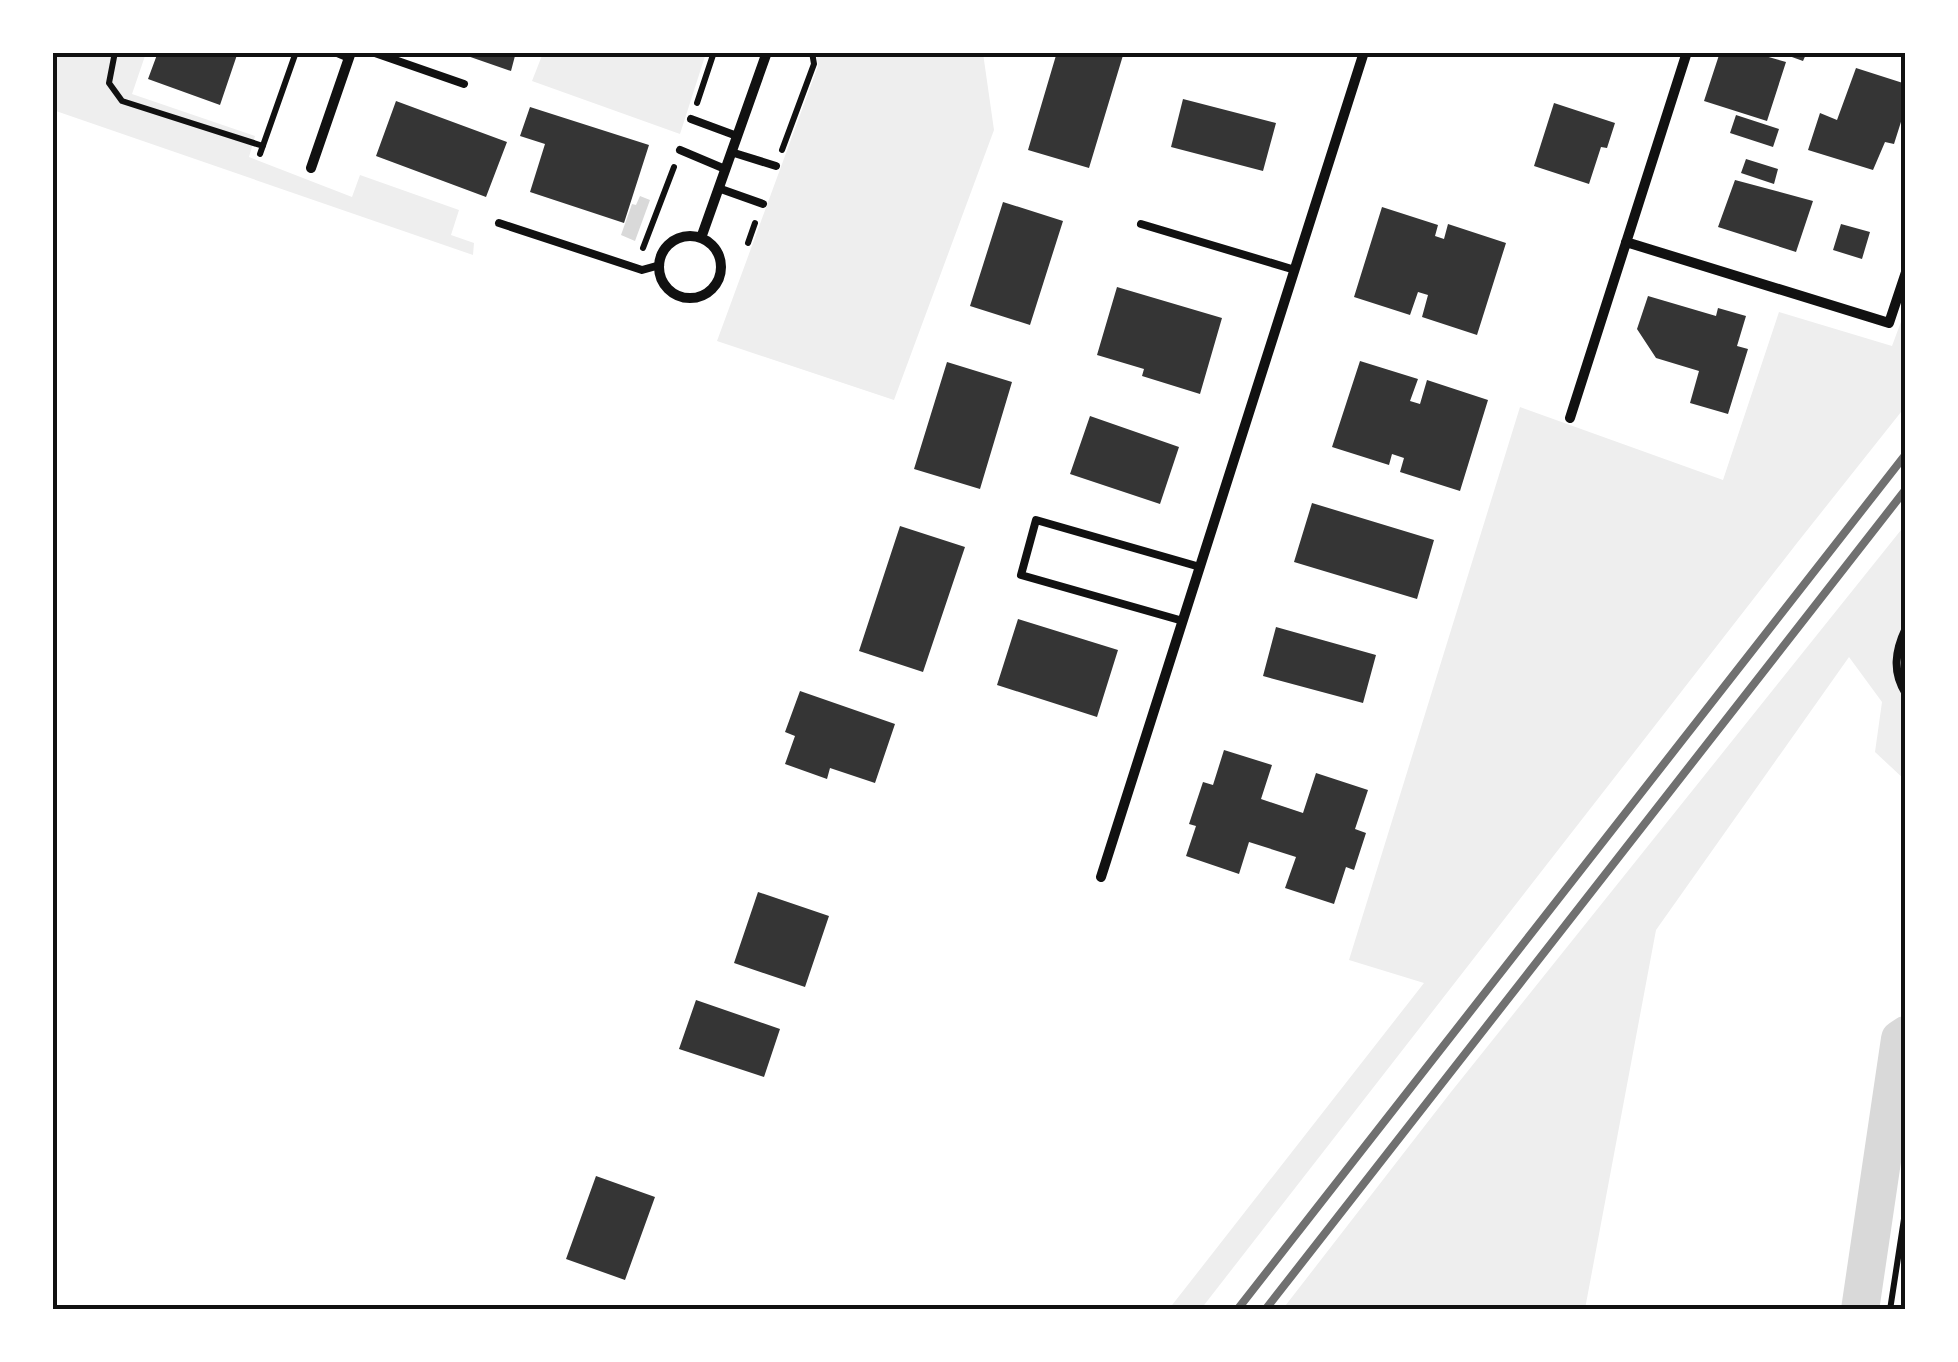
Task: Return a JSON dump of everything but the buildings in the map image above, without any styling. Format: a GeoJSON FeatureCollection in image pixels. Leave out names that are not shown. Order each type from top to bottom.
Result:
{"type":"FeatureCollection","features":[{"type":"Feature","properties":{"kind":"street"},"geometry":{"type":"LineString","coordinates":[[702,238],[767,52]]}},
{"type":"Feature","properties":{"kind":"street"},"geometry":{"type":"LineString","coordinates":[[1101,878],[1364,52]]}},
{"type":"Feature","properties":{"kind":"street"},"geometry":{"type":"LineString","coordinates":[[1570,418],[1688,52]]}},
{"type":"Feature","properties":{"kind":"street"},"geometry":{"type":"LineString","coordinates":[[311,168],[350,55]]}},
{"type":"Feature","properties":{"kind":"street"},"geometry":{"type":"LineString","coordinates":[[692,236],[702,238],[720,258],[719,277],[709,292],[690,298],[671,292],[660,275],[660,265],[666,247],[674,240],[692,236]]}},
{"type":"Feature","properties":{"kind":"street"},"geometry":{"type":"LineString","coordinates":[[1626,242],[1889,322],[1906,272]]}},
{"type":"Feature","properties":{"kind":"lane"},"geometry":{"type":"LineString","coordinates":[[335,52],[350,55]]}},
{"type":"Feature","properties":{"kind":"lane"},"geometry":{"type":"LineString","coordinates":[[372,52],[464,84]]}},
{"type":"Feature","properties":{"kind":"lane"},"geometry":{"type":"LineString","coordinates":[[691,119],[736,136]]}},
{"type":"Feature","properties":{"kind":"lane"},"geometry":{"type":"LineString","coordinates":[[680,150],[724,169]]}},
{"type":"Feature","properties":{"kind":"lane"},"geometry":{"type":"LineString","coordinates":[[731,152],[776,166]]}},
{"type":"Feature","properties":{"kind":"lane"},"geometry":{"type":"LineString","coordinates":[[718,188],[763,204]]}},
{"type":"Feature","properties":{"kind":"lane"},"geometry":{"type":"LineString","coordinates":[[498,223],[642,270],[660,265]]}},
{"type":"Feature","properties":{"kind":"lane"},"geometry":{"type":"LineString","coordinates":[[1140,224],[1295,270]]}},
{"type":"Feature","properties":{"kind":"lane"},"geometry":{"type":"LineString","coordinates":[[1183,621],[1021,574],[1036,520],[1200,567]]}},
{"type":"Feature","properties":{"kind":"lane"},"geometry":{"type":"LineString","coordinates":[[1906,628],[1896,648],[1897,675],[1906,694]]}},
{"type":"Feature","properties":{"kind":"path"},"geometry":{"type":"LineString","coordinates":[[116,52],[109,82],[122,101],[261,150],[296,52]]}},
{"type":"Feature","properties":{"kind":"path"},"geometry":{"type":"LineString","coordinates":[[1890,1310],[1906,1206]]}},
{"type":"Feature","properties":{"kind":"shaded area"},"geometry":{"type":"Polygon","coordinates":[[[543,52],[706,53],[680,134],[532,81],[543,52]]]}},
{"type":"Feature","properties":{"kind":"shaded area"},"geometry":{"type":"Polygon","coordinates":[[[53,53],[146,53],[132,94],[255,136],[249,157],[352,197],[360,175],[459,210],[451,235],[474,243],[473,255],[53,110],[53,53]]]}},
{"type":"Feature","properties":{"kind":"shaded area"},"geometry":{"type":"Polygon","coordinates":[[[816,53],[983,53],[994,130],[894,400],[717,341],[818,66],[816,53]]]}},
{"type":"Feature","properties":{"kind":"shaded area"},"geometry":{"type":"Polygon","coordinates":[[[640,196],[650,200],[635,241],[621,235],[632,204],[636,205],[640,196]]]}},
{"type":"Feature","properties":{"kind":"shaded area"},"geometry":{"type":"Polygon","coordinates":[[[1905,311],[1905,407],[1201,1309],[1169,1309],[1424,983],[1349,960],[1520,407],[1723,480],[1779,312],[1892,346],[1905,311]]]}},
{"type":"Feature","properties":{"kind":"shaded area"},"geometry":{"type":"Polygon","coordinates":[[[1905,525],[1905,780],[1875,752],[1882,702],[1849,657],[1656,930],[1585,1309],[1282,1310],[1451,1092],[1905,525]]]}},
{"type":"Feature","properties":{"kind":"waterway"},"geometry":{"type":"LineString","coordinates":[[1860,1310],[1900,1039],[1906,1035]]}},
{"type":"Feature","properties":{"kind":"railway"},"geometry":{"type":"LineString","coordinates":[[1237,1310],[1906,454]]}},
{"type":"Feature","properties":{"kind":"railway"},"geometry":{"type":"LineString","coordinates":[[1265,1310],[1906,489]]}}]}
